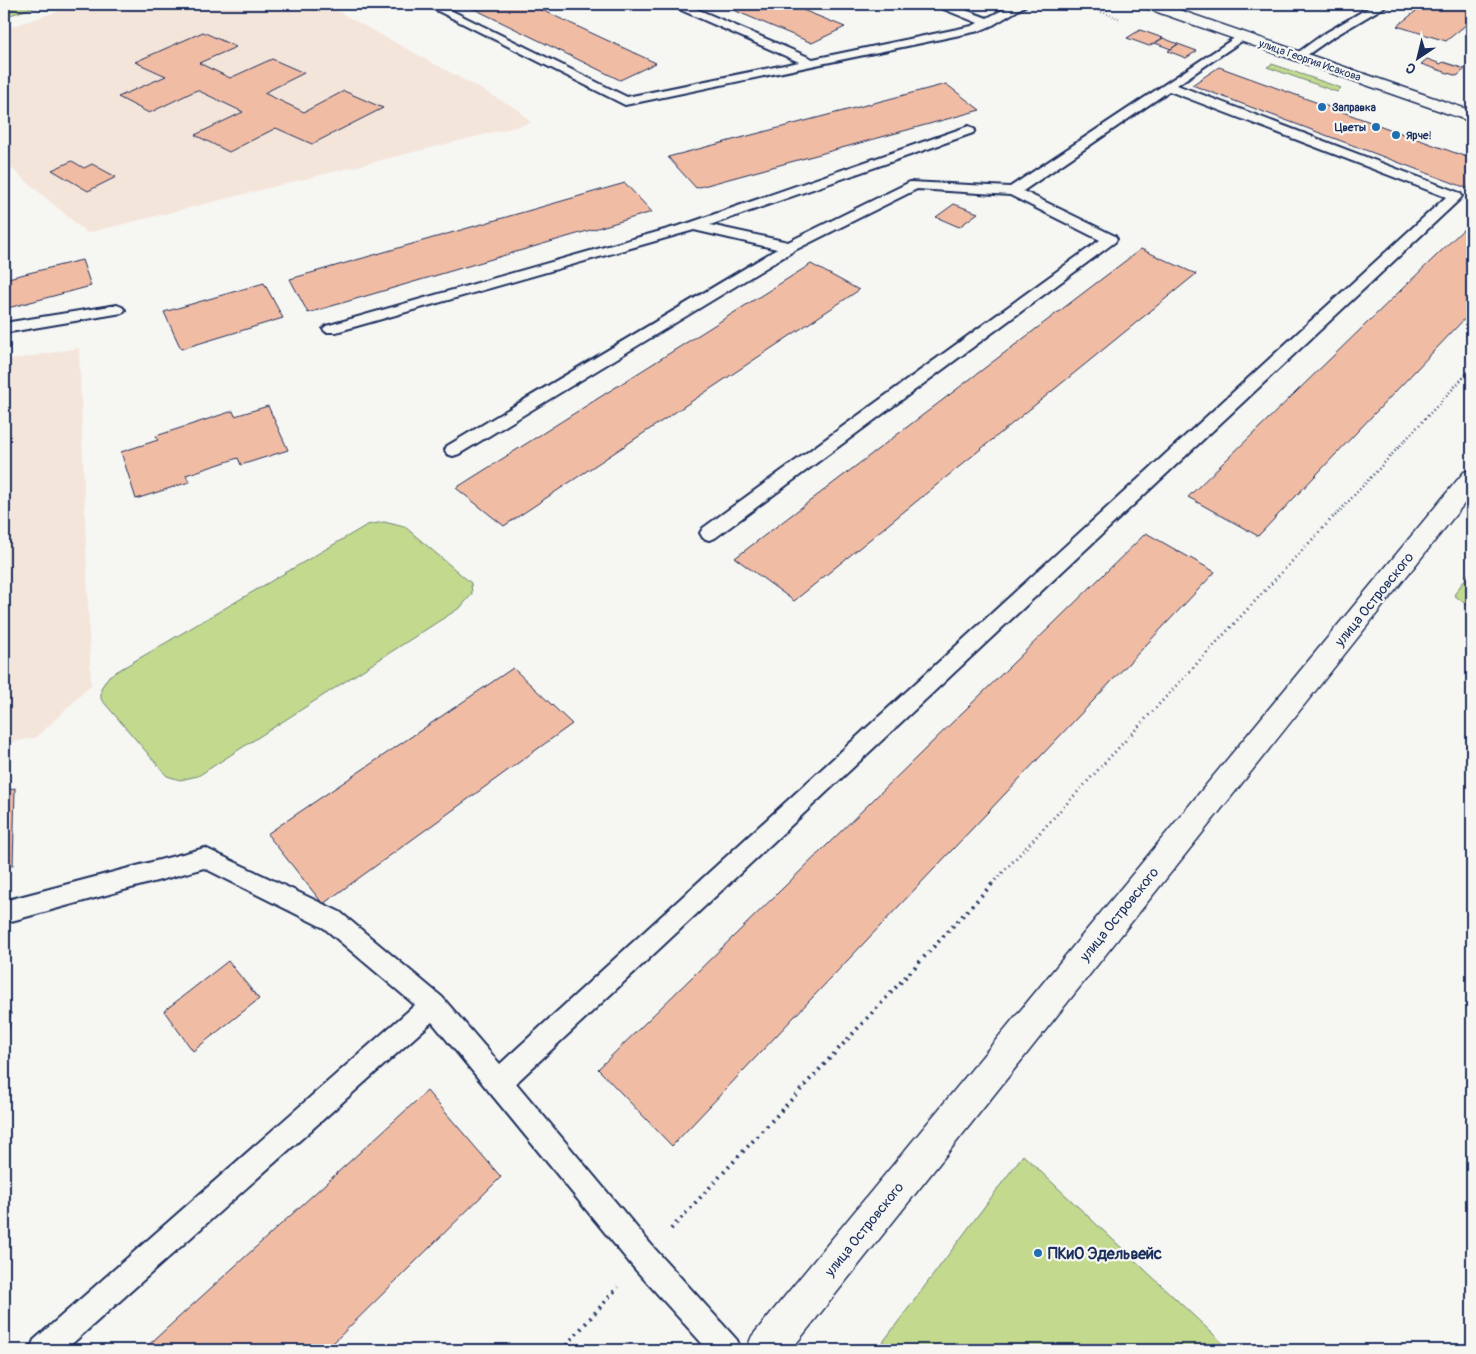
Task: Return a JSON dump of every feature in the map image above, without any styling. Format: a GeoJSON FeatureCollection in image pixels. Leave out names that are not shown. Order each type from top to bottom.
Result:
{"type":"FeatureCollection","features":[{"type":"Feature","properties":{"kind":"street","name":"улица Георгия Исакова"},"geometry":{"type":"LineString","coordinates":[[1148,4],[1472,116]]}},
{"type":"Feature","properties":{"kind":"street","name":"улица Островского"},"geometry":{"type":"LineString","coordinates":[[766,1350],[1472,478]]}},
{"type":"Feature","properties":{"kind":"lane"},"geometry":{"type":"LineString","coordinates":[[430,4],[625,101],[975,29],[1022,4]]}},
{"type":"Feature","properties":{"kind":"lane"},"geometry":{"type":"LineString","coordinates":[[676,4],[810,62]]}},
{"type":"Feature","properties":{"kind":"lane"},"geometry":{"type":"LineString","coordinates":[[940,4],[989,23]]}},
{"type":"Feature","properties":{"kind":"lane"},"geometry":{"type":"LineString","coordinates":[[1299,56],[1326,37],[1383,4]]}},
{"type":"Feature","properties":{"kind":"lane"},"geometry":{"type":"LineString","coordinates":[[1013,191],[1242,36]]}},
{"type":"Feature","properties":{"kind":"lane"},"geometry":{"type":"LineString","coordinates":[[499,1082],[1455,196],[1168,86]]}},
{"type":"Feature","properties":{"kind":"lane"},"geometry":{"type":"LineString","coordinates":[[331,329],[694,226],[969,130]]}},
{"type":"Feature","properties":{"kind":"lane"},"geometry":{"type":"LineString","coordinates":[[452,450],[790,247],[915,184],[1013,191],[1110,239],[709,533]]}},
{"type":"Feature","properties":{"kind":"lane"},"geometry":{"type":"LineString","coordinates":[[694,226],[790,247]]}},
{"type":"Feature","properties":{"kind":"lane"},"geometry":{"type":"LineString","coordinates":[[4,328],[117,310]]}},
{"type":"Feature","properties":{"kind":"lane"},"geometry":{"type":"LineString","coordinates":[[4,912],[205,858],[332,920],[433,1005],[644,1258],[728,1350]]}},
{"type":"Feature","properties":{"kind":"lane"},"geometry":{"type":"LineString","coordinates":[[44,1350],[433,1005]]}},
{"type":"Feature","properties":{"kind":"path"},"geometry":{"type":"LineString","coordinates":[[562,1350],[644,1258],[1472,368]]}},
{"type":"Feature","properties":{"kind":"shaded area"},"geometry":{"type":"Polygon","coordinates":[[[81,4],[324,4],[519,110],[531,123],[87,233],[4,162],[4,29],[81,4]]]}},
{"type":"Feature","properties":{"kind":"shaded area"},"geometry":{"type":"Polygon","coordinates":[[[79,348],[91,685],[37,737],[4,744],[4,361],[79,348]]]}},
{"type":"Feature","properties":{"kind":"green space"},"geometry":{"type":"Polygon","coordinates":[[[4,4],[44,4],[4,17],[4,4]]]}},
{"type":"Feature","properties":{"kind":"green space"},"geometry":{"type":"Polygon","coordinates":[[[1272,64],[1341,88],[1337,92],[1267,67],[1272,64]]]}},
{"type":"Feature","properties":{"kind":"green space"},"geometry":{"type":"Polygon","coordinates":[[[384,522],[405,527],[471,583],[472,594],[461,607],[198,776],[180,780],[167,776],[101,699],[101,688],[109,676],[367,525],[384,522]]]}},
{"type":"Feature","properties":{"kind":"green space"},"geometry":{"type":"Polygon","coordinates":[[[1472,569],[1472,609],[1454,595],[1472,569]]]}},
{"type":"Feature","properties":{"kind":"green space","name":"ПКиО Эдельвейс"},"geometry":{"type":"Polygon","coordinates":[[[1023,1155],[1230,1350],[877,1350],[1023,1155]]]}},
{"type":"Feature","properties":{"kind":"building"},"geometry":{"type":"Polygon","coordinates":[[[464,4],[529,4],[656,63],[620,80],[464,4]]]}},
{"type":"Feature","properties":{"kind":"building"},"geometry":{"type":"Polygon","coordinates":[[[719,4],[788,4],[845,27],[812,43],[719,4]]]}},
{"type":"Feature","properties":{"kind":"building"},"geometry":{"type":"Polygon","coordinates":[[[1425,4],[1472,4],[1472,20],[1446,41],[1397,26],[1425,4]]]}},
{"type":"Feature","properties":{"kind":"building"},"geometry":{"type":"Polygon","coordinates":[[[1140,30],[1163,38],[1149,46],[1127,38],[1140,30]]]}},
{"type":"Feature","properties":{"kind":"building"},"geometry":{"type":"Polygon","coordinates":[[[203,32],[236,47],[199,63],[230,78],[272,59],[304,73],[264,93],[304,112],[344,91],[383,108],[312,144],[276,128],[229,152],[195,135],[243,112],[197,90],[149,113],[118,97],[166,76],[135,62],[203,32]]]}},
{"type":"Feature","properties":{"kind":"building"},"geometry":{"type":"Polygon","coordinates":[[[1163,38],[1178,44],[1171,49],[1155,43],[1163,38]]]}},
{"type":"Feature","properties":{"kind":"building"},"geometry":{"type":"Polygon","coordinates":[[[1178,44],[1197,51],[1186,58],[1168,51],[1178,44]]]}},
{"type":"Feature","properties":{"kind":"building"},"geometry":{"type":"Polygon","coordinates":[[[1427,59],[1465,69],[1457,76],[1421,64],[1427,59]]]}},
{"type":"Feature","properties":{"kind":"building"},"geometry":{"type":"Polygon","coordinates":[[[1219,67],[1472,159],[1472,190],[1192,85],[1219,67]]]}},
{"type":"Feature","properties":{"kind":"building"},"geometry":{"type":"Polygon","coordinates":[[[946,84],[980,110],[696,188],[668,157],[946,84]]]}},
{"type":"Feature","properties":{"kind":"building"},"geometry":{"type":"Polygon","coordinates":[[[72,161],[84,168],[92,164],[116,177],[88,191],[52,170],[72,161]]]}},
{"type":"Feature","properties":{"kind":"building"},"geometry":{"type":"Polygon","coordinates":[[[625,183],[652,212],[308,313],[290,279],[625,183]]]}},
{"type":"Feature","properties":{"kind":"building"},"geometry":{"type":"Polygon","coordinates":[[[954,204],[978,213],[959,227],[936,217],[954,204]]]}},
{"type":"Feature","properties":{"kind":"building"},"geometry":{"type":"Polygon","coordinates":[[[1472,221],[1472,311],[1258,536],[1188,497],[1472,221]]]}},
{"type":"Feature","properties":{"kind":"building"},"geometry":{"type":"Polygon","coordinates":[[[1141,249],[1196,274],[794,601],[735,558],[1141,249]]]}},
{"type":"Feature","properties":{"kind":"building"},"geometry":{"type":"Polygon","coordinates":[[[82,260],[91,286],[4,309],[4,279],[82,260]]]}},
{"type":"Feature","properties":{"kind":"building"},"geometry":{"type":"Polygon","coordinates":[[[811,264],[859,290],[504,526],[456,488],[811,264]]]}},
{"type":"Feature","properties":{"kind":"building"},"geometry":{"type":"Polygon","coordinates":[[[264,283],[283,318],[181,349],[164,312],[264,283]]]}},
{"type":"Feature","properties":{"kind":"building"},"geometry":{"type":"Polygon","coordinates":[[[268,406],[288,450],[241,465],[238,458],[186,475],[189,482],[136,499],[121,452],[158,440],[156,436],[233,411],[235,416],[268,406]]]}},
{"type":"Feature","properties":{"kind":"building"},"geometry":{"type":"Polygon","coordinates":[[[1146,533],[1215,572],[672,1146],[598,1069],[1146,533]]]}},
{"type":"Feature","properties":{"kind":"building"},"geometry":{"type":"Polygon","coordinates":[[[513,668],[572,724],[323,904],[267,834],[513,668]]]}},
{"type":"Feature","properties":{"kind":"building"},"geometry":{"type":"Polygon","coordinates":[[[15,788],[13,865],[4,868],[4,791],[15,788]]]}},
{"type":"Feature","properties":{"kind":"building"},"geometry":{"type":"Polygon","coordinates":[[[228,961],[259,999],[193,1051],[164,1011],[228,961]]]}},
{"type":"Feature","properties":{"kind":"building"},"geometry":{"type":"Polygon","coordinates":[[[11,1013],[4,1069],[4,1015],[11,1013]]]}},
{"type":"Feature","properties":{"kind":"building"},"geometry":{"type":"Polygon","coordinates":[[[427,1091],[501,1177],[326,1350],[143,1350],[427,1091]]]}},
{"type":"Feature","properties":{"kind":"place","name":"Заправка"},"geometry":{"type":"Point","coordinates":[1322,107]}},
{"type":"Feature","properties":{"kind":"place","name":"Цветы"},"geometry":{"type":"Point","coordinates":[1376,127]}},
{"type":"Feature","properties":{"kind":"place","name":"Ярче!"},"geometry":{"type":"Point","coordinates":[1396,135]}},
{"type":"Feature","properties":{"kind":"place","name":"ПКиО Эдельвейс"},"geometry":{"type":"Point","coordinates":[1038,1253]}}]}
